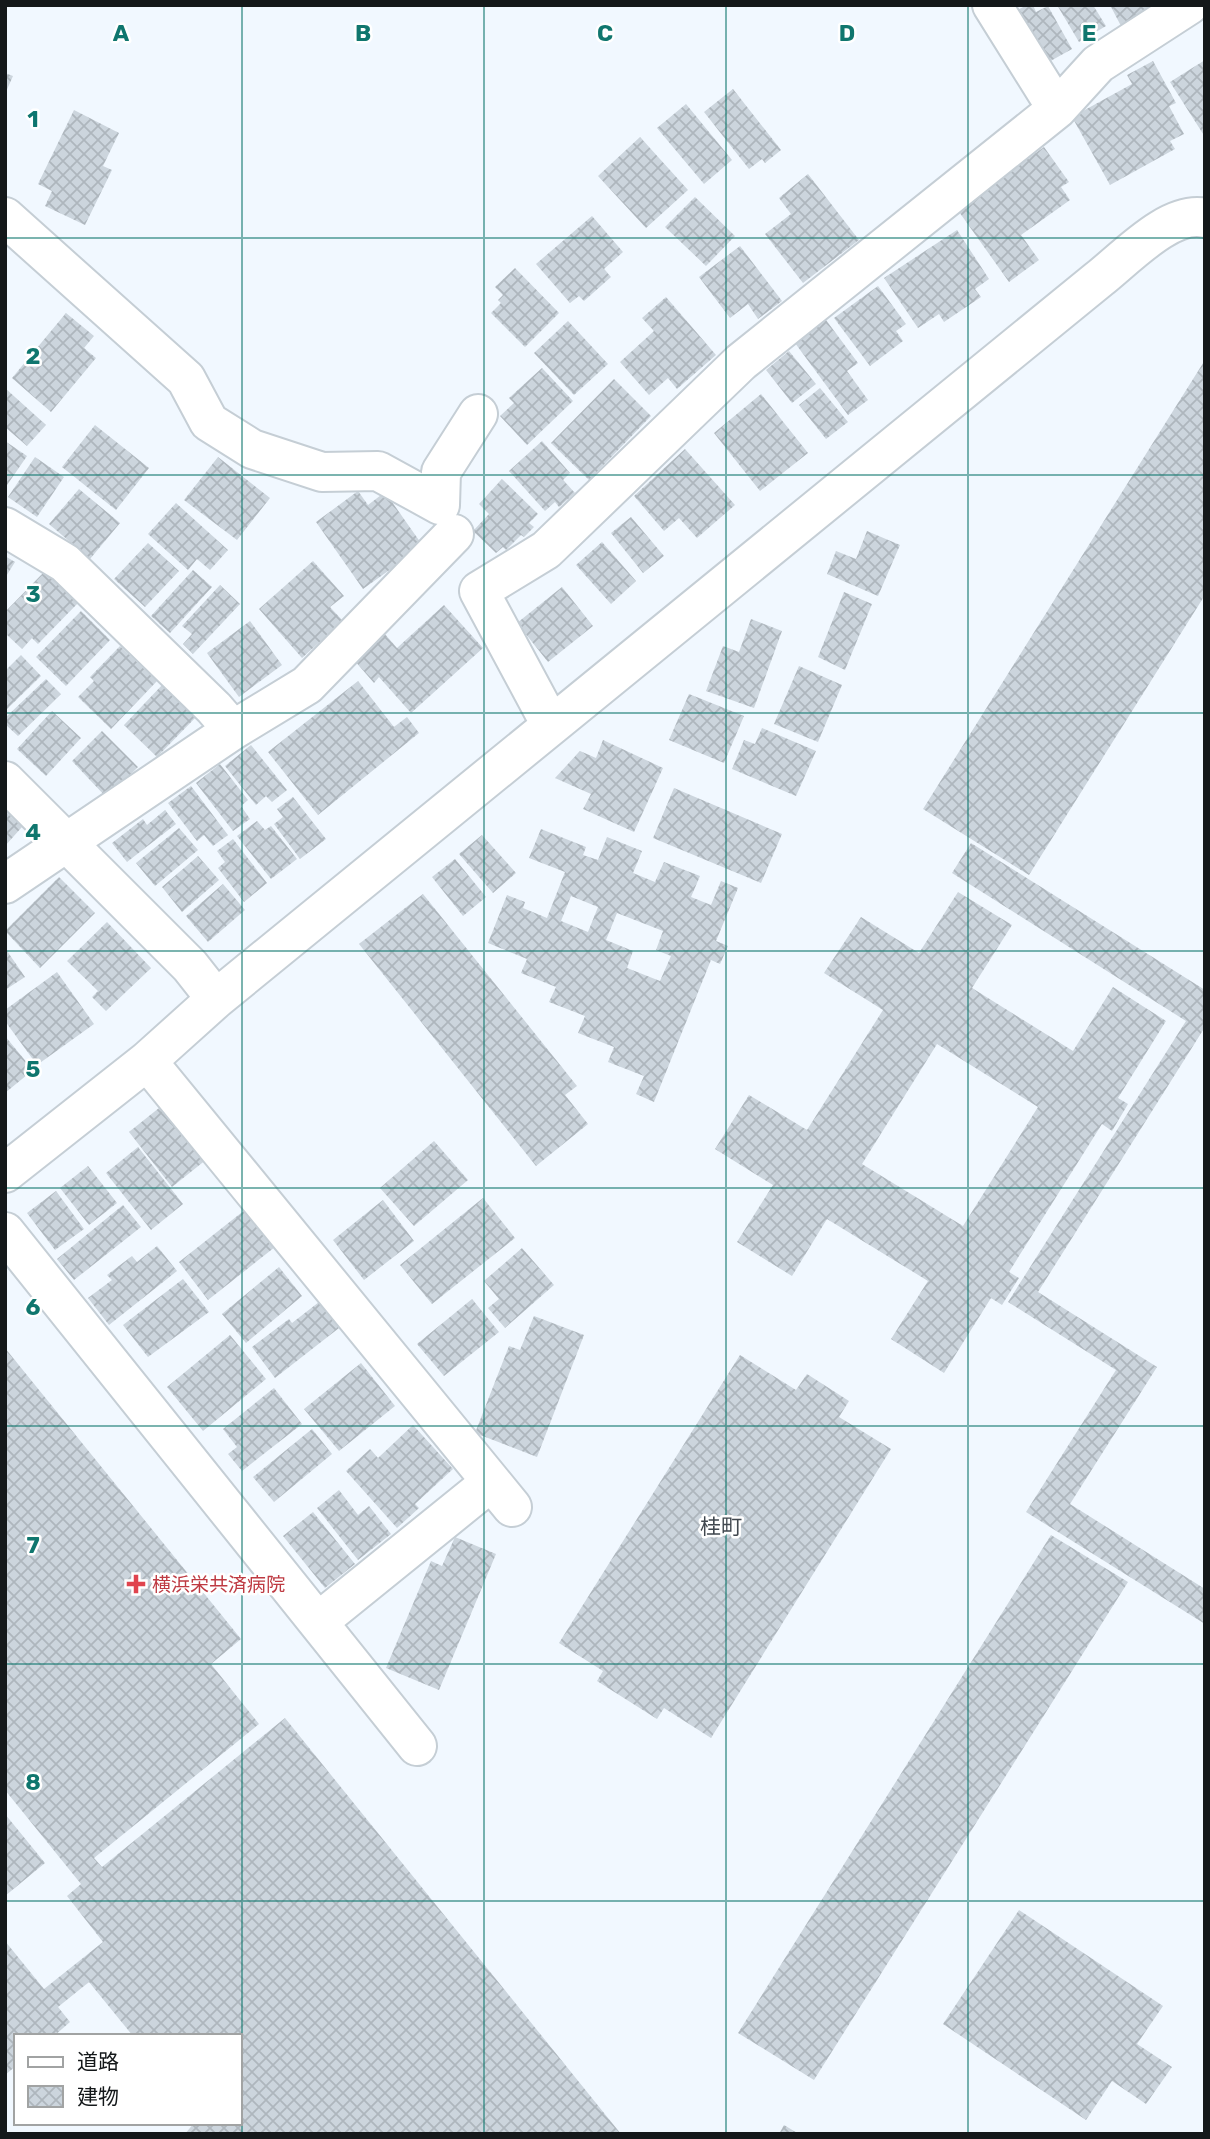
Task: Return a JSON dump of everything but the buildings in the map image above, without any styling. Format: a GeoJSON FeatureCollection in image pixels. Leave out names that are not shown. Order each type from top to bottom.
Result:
{"type":"FeatureCollection","features":[{"type":"Feature","properties":{"kind":"street"},"geometry":{"type":"LineString","coordinates":[[992,5],[1057,109]]}},
{"type":"Feature","properties":{"kind":"street"},"geometry":{"type":"LineString","coordinates":[[479,591],[546,550],[741,362],[1057,109],[1097,64],[1189,5]]}},
{"type":"Feature","properties":{"kind":"street"},"geometry":{"type":"LineString","coordinates":[[5,1173],[147,1061],[216,999],[1172,222],[1195,216],[1205,218]]}},
{"type":"Feature","properties":{"kind":"street"},"geometry":{"type":"LineString","coordinates":[[5,217],[186,379],[209,422],[252,449],[322,472],[378,471],[447,520]]}},
{"type":"Feature","properties":{"kind":"street"},"geometry":{"type":"LineString","coordinates":[[478,414],[441,472],[447,520],[479,591],[551,725]]}},
{"type":"Feature","properties":{"kind":"street"},"geometry":{"type":"LineString","coordinates":[[5,884],[233,730],[307,685],[447,520]]}},
{"type":"Feature","properties":{"kind":"street"},"geometry":{"type":"LineString","coordinates":[[5,527],[65,563],[214,708],[233,730]]}},
{"type":"Feature","properties":{"kind":"street"},"geometry":{"type":"LineString","coordinates":[[5,781],[190,966],[216,999]]}},
{"type":"Feature","properties":{"kind":"street"},"geometry":{"type":"LineString","coordinates":[[147,1061],[502,1494],[318,1622]]}},
{"type":"Feature","properties":{"kind":"street"},"geometry":{"type":"LineString","coordinates":[[5,1232],[417,1746]]}},
{"type":"Feature","properties":{"kind":"place","name":"横浜栄共済病院"},"geometry":{"type":"Point","coordinates":[136,1584]}},
{"type":"Feature","properties":{"kind":"district","name":"桂町"},"geometry":{"type":"Point","coordinates":[721,1527]}}]}
